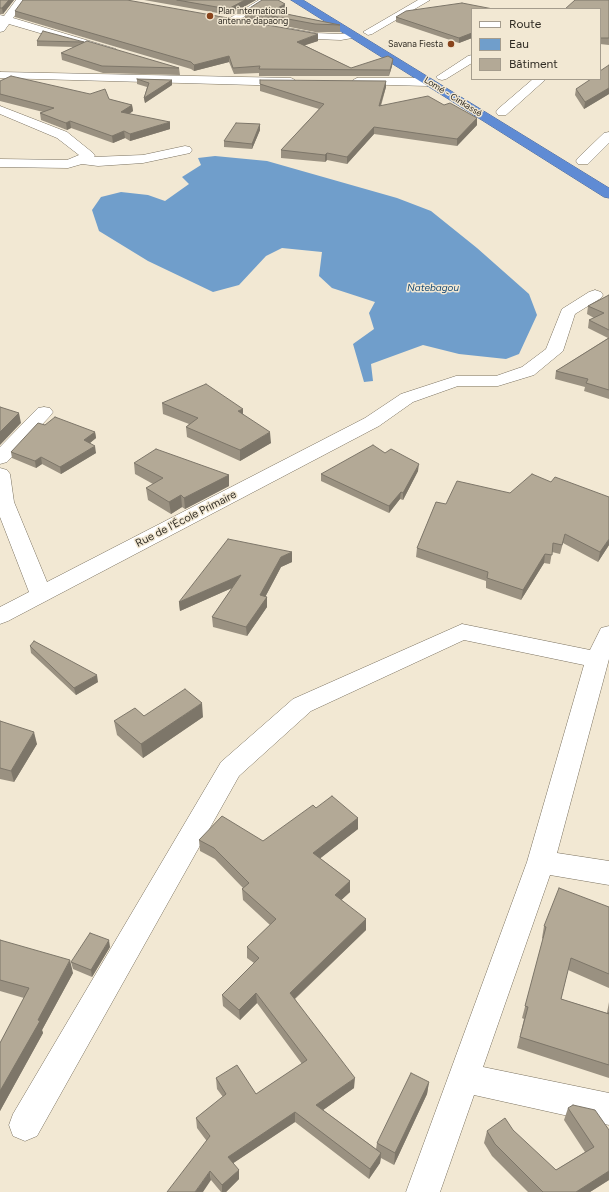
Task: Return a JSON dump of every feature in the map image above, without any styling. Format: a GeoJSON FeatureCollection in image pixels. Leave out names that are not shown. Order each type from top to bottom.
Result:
{"type":"FeatureCollection","features":[{"type":"Feature","properties":{"kind":"highway","name":"Lomé - Cinkassé"},"geometry":{"type":"LineString","coordinates":[[296,0],[609,194]]}},
{"type":"Feature","properties":{"kind":"highway","name":"Lomé - Cinkassé"},"geometry":{"type":"LineString","coordinates":[[316,0],[456,85]]}},
{"type":"Feature","properties":{"kind":"highway"},"geometry":{"type":"LineString","coordinates":[[354,35],[368,32]]}},
{"type":"Feature","properties":{"kind":"highway","name":"Lomé - Cinkassé"},"geometry":{"type":"LineString","coordinates":[[489,104],[516,120]]}},
{"type":"Feature","properties":{"kind":"highway"},"geometry":{"type":"LineString","coordinates":[[579,159],[596,169]]}},
{"type":"Feature","properties":{"kind":"street"},"geometry":{"type":"LineString","coordinates":[[21,0],[2,23],[123,54]]}},
{"type":"Feature","properties":{"kind":"street"},"geometry":{"type":"LineString","coordinates":[[246,24],[227,20],[266,0]]}},
{"type":"Feature","properties":{"kind":"street"},"geometry":{"type":"LineString","coordinates":[[368,32],[425,0]]}},
{"type":"Feature","properties":{"kind":"street"},"geometry":{"type":"LineString","coordinates":[[277,29],[315,36],[341,37],[354,35]]}},
{"type":"Feature","properties":{"kind":"street"},"geometry":{"type":"LineString","coordinates":[[442,77],[471,59]]}},
{"type":"Feature","properties":{"kind":"street"},"geometry":{"type":"LineString","coordinates":[[175,69],[219,81]]}},
{"type":"Feature","properties":{"kind":"street"},"geometry":{"type":"LineString","coordinates":[[0,76],[302,82]]}},
{"type":"Feature","properties":{"kind":"street"},"geometry":{"type":"LineString","coordinates":[[502,112],[539,80]]}},
{"type":"Feature","properties":{"kind":"street"},"geometry":{"type":"LineString","coordinates":[[348,82],[428,82]]}},
{"type":"Feature","properties":{"kind":"street"},"geometry":{"type":"LineString","coordinates":[[0,110],[66,138],[88,155],[88,157],[68,164],[0,163]]}},
{"type":"Feature","properties":{"kind":"street"},"geometry":{"type":"LineString","coordinates":[[579,159],[609,136]]}},
{"type":"Feature","properties":{"kind":"street"},"geometry":{"type":"LineString","coordinates":[[81,160],[98,162],[143,159],[184,150]]}},
{"type":"Feature","properties":{"kind":"street","name":"Rue de l'École Primaire"},"geometry":{"type":"LineString","coordinates":[[0,616],[372,422],[407,398],[456,381],[498,381],[528,371],[554,351],[568,312],[594,295]]}},
{"type":"Feature","properties":{"kind":"street"},"geometry":{"type":"LineString","coordinates":[[0,458],[44,412]]}},
{"type":"Feature","properties":{"kind":"street"},"geometry":{"type":"LineString","coordinates":[[0,474],[2,501],[41,594]]}},
{"type":"Feature","properties":{"kind":"street"},"geometry":{"type":"LineString","coordinates":[[26,1125],[230,769],[302,705],[462,632],[597,660]]}},
{"type":"Feature","properties":{"kind":"street"},"geometry":{"type":"LineString","coordinates":[[423,1192],[541,862],[597,660],[609,634]]}},
{"type":"Feature","properties":{"kind":"street"},"geometry":{"type":"LineString","coordinates":[[541,862],[609,873]]}},
{"type":"Feature","properties":{"kind":"street"},"geometry":{"type":"LineString","coordinates":[[464,1078],[609,1109]]}},
{"type":"Feature","properties":{"kind":"water","name":"Natebagou"},"geometry":{"type":"Polygon","coordinates":[[[215,156],[267,161],[397,198],[431,211],[477,248],[529,294],[537,315],[519,354],[506,359],[459,354],[423,345],[371,364],[373,381],[364,382],[353,344],[374,329],[369,313],[375,302],[332,288],[319,276],[322,252],[282,248],[266,256],[239,285],[213,292],[148,261],[99,231],[92,210],[101,197],[121,192],[148,195],[165,201],[189,184],[182,177],[201,165],[198,158],[215,156]]]}},
{"type":"Feature","properties":{"kind":"building"},"geometry":{"type":"Polygon","coordinates":[[[0,0],[9,0],[2,8],[0,8],[0,0]]]}},
{"type":"Feature","properties":{"kind":"building"},"geometry":{"type":"Polygon","coordinates":[[[23,0],[127,0],[318,34],[297,42],[351,68],[388,56],[393,59],[390,70],[259,69],[260,66],[233,68],[229,56],[194,65],[191,62],[15,11],[23,0]]]}},
{"type":"Feature","properties":{"kind":"building"},"geometry":{"type":"Polygon","coordinates":[[[177,0],[245,0],[228,9],[177,0]]]}},
{"type":"Feature","properties":{"kind":"building"},"geometry":{"type":"Polygon","coordinates":[[[262,0],[278,0],[285,4],[272,11],[340,25],[315,24],[245,11],[262,0]]]}},
{"type":"Feature","properties":{"kind":"building"},"geometry":{"type":"Polygon","coordinates":[[[575,0],[609,0],[609,38],[601,38],[601,8],[566,8],[575,0]]]}},
{"type":"Feature","properties":{"kind":"building"},"geometry":{"type":"Polygon","coordinates":[[[462,3],[488,8],[471,8],[471,33],[459,38],[396,17],[406,11],[462,3]]]}},
{"type":"Feature","properties":{"kind":"building"},"geometry":{"type":"Polygon","coordinates":[[[43,31],[84,42],[37,41],[43,31]]]}},
{"type":"Feature","properties":{"kind":"building"},"geometry":{"type":"Polygon","coordinates":[[[87,41],[179,68],[102,66],[61,53],[87,41]]]}},
{"type":"Feature","properties":{"kind":"building"},"geometry":{"type":"Polygon","coordinates":[[[609,65],[609,88],[585,102],[576,89],[590,80],[601,80],[601,70],[609,65]]]}},
{"type":"Feature","properties":{"kind":"building"},"geometry":{"type":"Polygon","coordinates":[[[11,76],[90,94],[105,89],[109,99],[132,105],[121,112],[170,122],[130,134],[124,131],[112,136],[70,121],[66,123],[40,113],[54,108],[0,94],[0,81],[11,76]]]}},
{"type":"Feature","properties":{"kind":"building"},"geometry":{"type":"Polygon","coordinates":[[[137,79],[172,80],[144,98],[149,83],[137,79]]]}},
{"type":"Feature","properties":{"kind":"building"},"geometry":{"type":"Polygon","coordinates":[[[260,80],[386,81],[379,106],[428,96],[444,105],[450,103],[477,118],[457,139],[374,127],[347,157],[327,153],[325,155],[281,150],[324,104],[260,84],[260,80]]]}},
{"type":"Feature","properties":{"kind":"building"},"geometry":{"type":"Polygon","coordinates":[[[236,123],[260,124],[252,144],[224,141],[236,123]]]}},
{"type":"Feature","properties":{"kind":"building"},"geometry":{"type":"Polygon","coordinates":[[[609,295],[609,330],[589,320],[604,313],[588,306],[609,295]]]}},
{"type":"Feature","properties":{"kind":"building"},"geometry":{"type":"Polygon","coordinates":[[[609,338],[609,390],[586,383],[588,379],[556,371],[609,338]]]}},
{"type":"Feature","properties":{"kind":"building"},"geometry":{"type":"Polygon","coordinates":[[[206,384],[243,409],[238,411],[270,432],[240,450],[186,427],[198,418],[162,403],[206,384]]]}},
{"type":"Feature","properties":{"kind":"building"},"geometry":{"type":"Polygon","coordinates":[[[0,407],[19,413],[0,432],[0,407]]]}},
{"type":"Feature","properties":{"kind":"building"},"geometry":{"type":"Polygon","coordinates":[[[55,417],[95,432],[84,440],[95,446],[60,467],[41,457],[35,461],[11,452],[38,423],[45,425],[55,417]]]}},
{"type":"Feature","properties":{"kind":"building"},"geometry":{"type":"Polygon","coordinates":[[[373,445],[385,453],[391,449],[419,464],[403,493],[401,492],[389,506],[321,474],[373,445]]]}},
{"type":"Feature","properties":{"kind":"building"},"geometry":{"type":"Polygon","coordinates":[[[156,449],[229,475],[184,498],[181,495],[169,502],[146,488],[163,478],[134,463],[156,449]]]}},
{"type":"Feature","properties":{"kind":"building"},"geometry":{"type":"Polygon","coordinates":[[[532,474],[551,482],[555,477],[609,497],[609,539],[600,552],[565,534],[562,545],[553,543],[552,555],[545,554],[523,590],[487,578],[488,572],[417,548],[436,502],[446,504],[457,481],[510,493],[532,474]]]}},
{"type":"Feature","properties":{"kind":"building"},"geometry":{"type":"Polygon","coordinates":[[[228,539],[292,552],[281,557],[260,595],[267,597],[246,627],[212,617],[241,575],[179,602],[228,539]]]}},
{"type":"Feature","properties":{"kind":"building"},"geometry":{"type":"Polygon","coordinates":[[[34,641],[97,675],[74,688],[30,646],[34,641]]]}},
{"type":"Feature","properties":{"kind":"building"},"geometry":{"type":"Polygon","coordinates":[[[185,689],[202,703],[141,744],[114,721],[135,708],[144,716],[185,689]]]}},
{"type":"Feature","properties":{"kind":"building"},"geometry":{"type":"Polygon","coordinates":[[[0,721],[34,732],[11,771],[0,768],[0,721]]]}},
{"type":"Feature","properties":{"kind":"building"},"geometry":{"type":"Polygon","coordinates":[[[332,796],[358,818],[313,853],[350,881],[335,895],[366,919],[290,993],[355,1078],[316,1105],[381,1153],[370,1169],[295,1112],[228,1157],[239,1170],[222,1185],[210,1171],[195,1192],[167,1192],[210,1136],[196,1118],[226,1094],[216,1078],[237,1065],[256,1094],[307,1060],[256,993],[239,1010],[222,995],[259,958],[247,947],[276,919],[242,889],[249,883],[214,848],[199,840],[222,816],[263,841],[313,805],[316,808],[332,796]]]}},
{"type":"Feature","properties":{"kind":"building"},"geometry":{"type":"Polygon","coordinates":[[[559,888],[609,907],[609,974],[571,958],[561,999],[609,1014],[609,1065],[520,1037],[528,1007],[525,1006],[546,927],[544,926],[559,888]]]}},
{"type":"Feature","properties":{"kind":"building"},"geometry":{"type":"Polygon","coordinates":[[[90,933],[109,940],[91,970],[71,962],[90,933]]]}},
{"type":"Feature","properties":{"kind":"building"},"geometry":{"type":"Polygon","coordinates":[[[0,940],[70,960],[38,1020],[40,1021],[0,1091],[0,1043],[29,988],[0,980],[0,940]]]}},
{"type":"Feature","properties":{"kind":"building"},"geometry":{"type":"Polygon","coordinates":[[[411,1073],[429,1082],[395,1153],[377,1143],[411,1073]]]}},
{"type":"Feature","properties":{"kind":"building"},"geometry":{"type":"Polygon","coordinates":[[[573,1105],[595,1110],[609,1130],[609,1171],[576,1192],[543,1192],[495,1144],[487,1131],[505,1118],[513,1130],[556,1170],[594,1147],[568,1108],[573,1105]]]}},
{"type":"Feature","properties":{"kind":"place","name":"Plan international antenne dapaong"},"geometry":{"type":"Point","coordinates":[210,16]}},
{"type":"Feature","properties":{"kind":"place","name":"Savana Fiesta"},"geometry":{"type":"Point","coordinates":[451,44]}}]}
